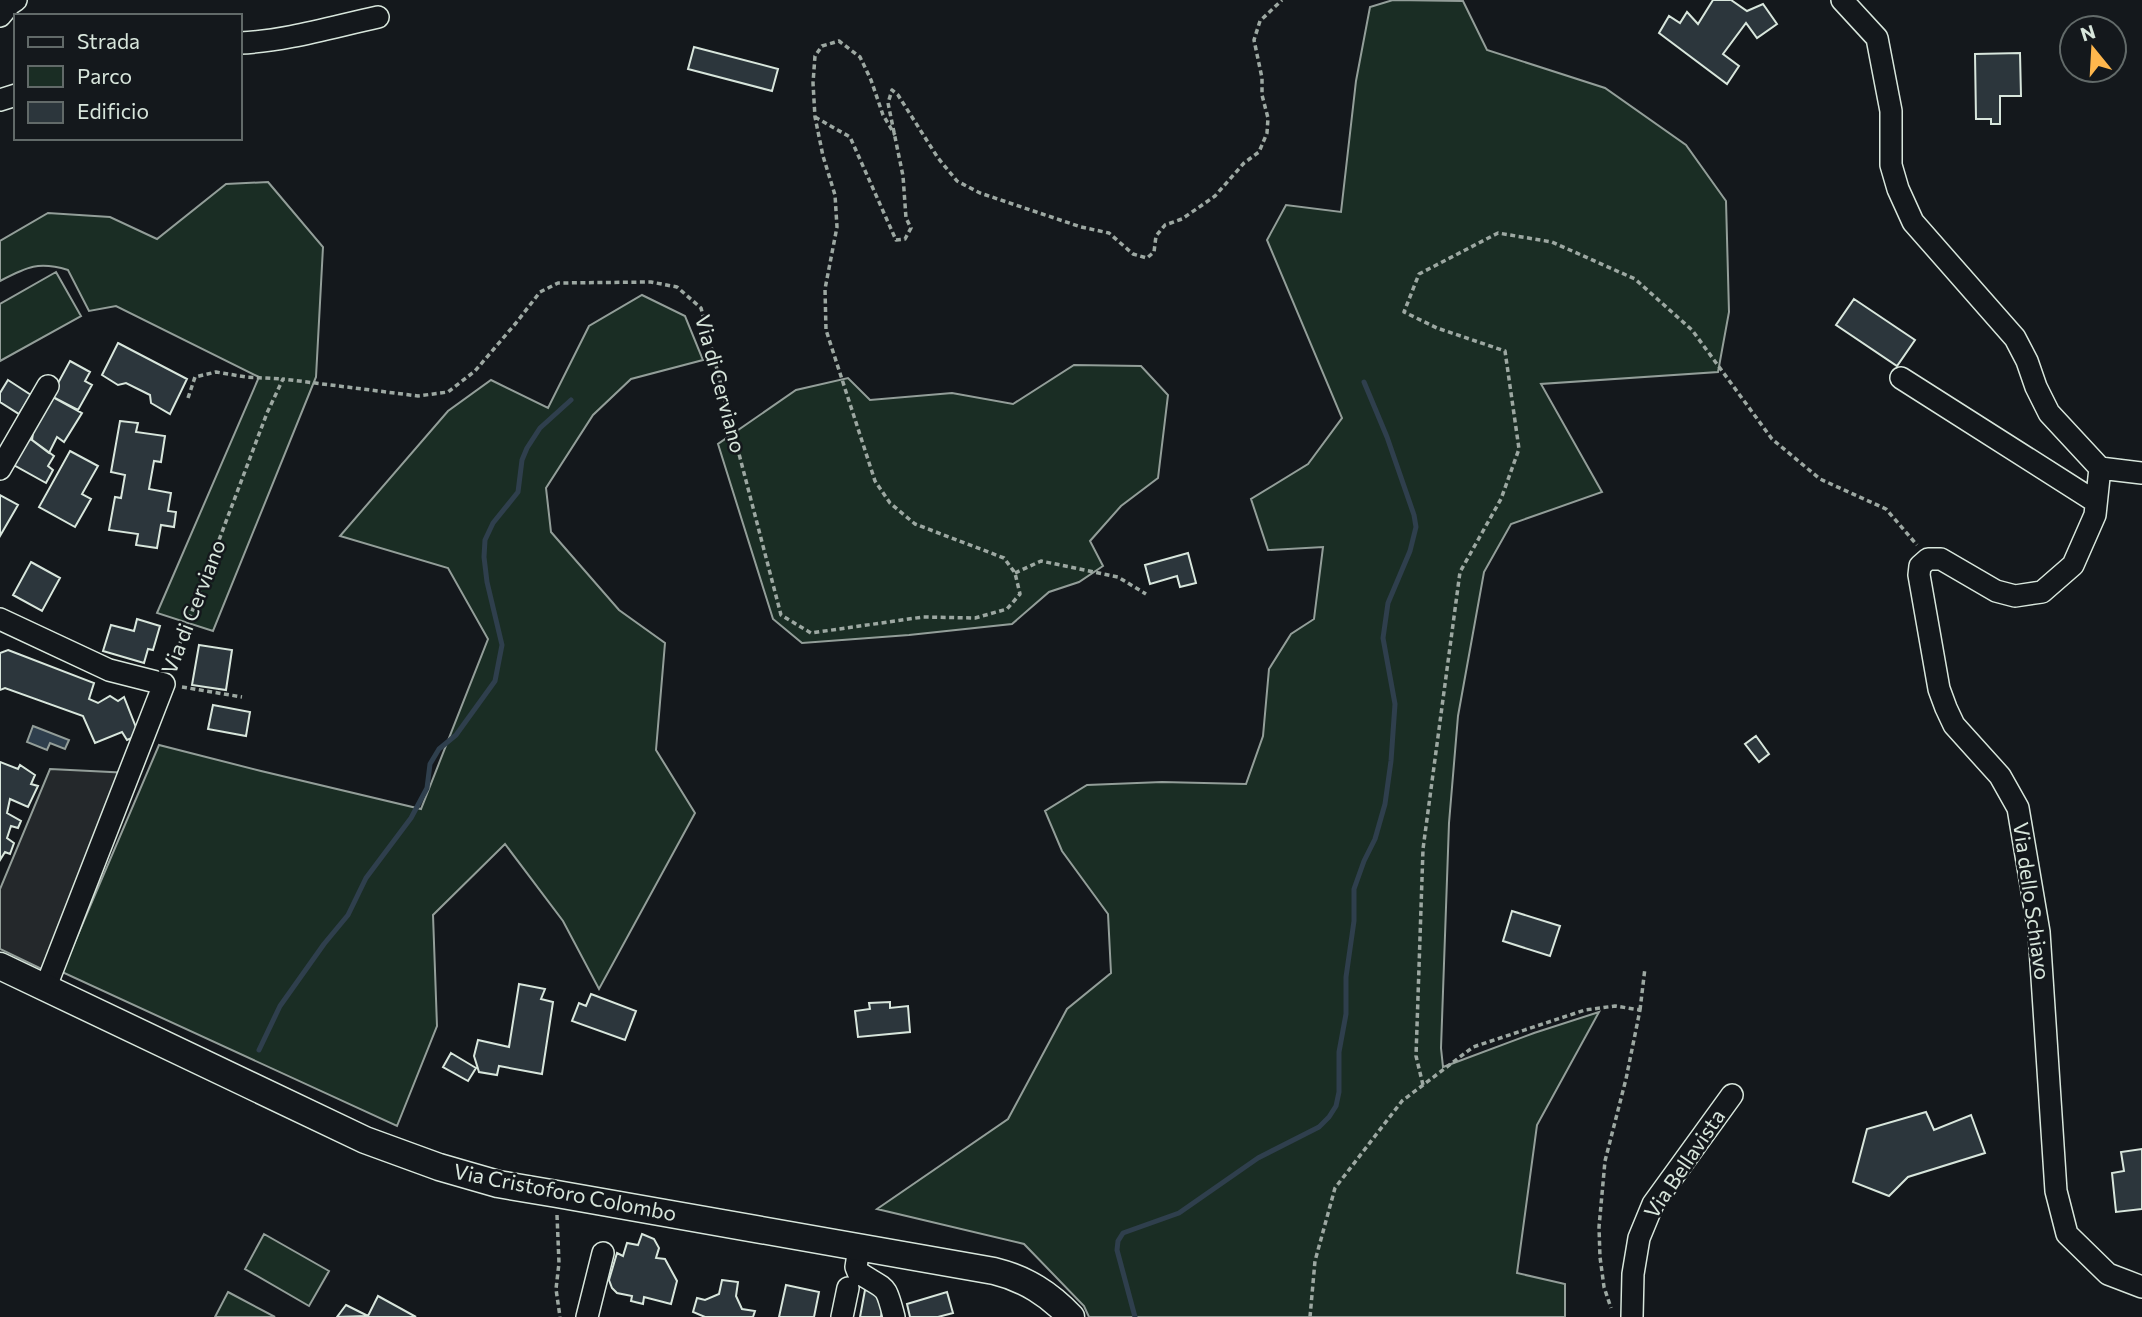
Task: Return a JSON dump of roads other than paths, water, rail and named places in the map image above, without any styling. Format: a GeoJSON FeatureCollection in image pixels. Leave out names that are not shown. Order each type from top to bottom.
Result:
{"type":"FeatureCollection","features":[{"type":"Feature","properties":{"kind":"main road","name":"Via Cristoforo Colombo"},"geometry":{"type":"LineString","coordinates":[[0,966],[365,1140],[439,1167],[498,1184],[1012,1275],[1042,1290],[1071,1317]]}},
{"type":"Feature","properties":{"kind":"street"},"geometry":{"type":"LineString","coordinates":[[0,16],[16,0]]}},
{"type":"Feature","properties":{"kind":"street"},"geometry":{"type":"LineString","coordinates":[[1842,0],[1877,38],[1891,111],[1891,165],[1898,189],[1913,222],[2015,338],[2049,413],[2100,468],[2142,473]]}},
{"type":"Feature","properties":{"kind":"street"},"geometry":{"type":"LineString","coordinates":[[242,43],[308,33],[377,17]]}},
{"type":"Feature","properties":{"kind":"street"},"geometry":{"type":"LineString","coordinates":[[1901,378],[2096,502],[2100,468]]}},
{"type":"Feature","properties":{"kind":"street"},"geometry":{"type":"LineString","coordinates":[[0,469],[48,386]]}},
{"type":"Feature","properties":{"kind":"street","name":"Via dello Schiavo"},"geometry":{"type":"LineString","coordinates":[[2096,502],[2095,515],[2073,565],[2042,592],[2015,596],[1996,592],[1941,559],[1928,559],[1920,566],[1919,575],[1939,689],[1945,708],[1954,724],[2000,776],[2018,808],[2039,932],[2056,1191],[2067,1234],[2108,1274],[2142,1287]]}},
{"type":"Feature","properties":{"kind":"street","name":"Via di Cerviano"},"geometry":{"type":"LineString","coordinates":[[0,619],[108,670],[164,684],[45,989]]}},
{"type":"Feature","properties":{"kind":"street","name":"Via Bellavista"},"geometry":{"type":"LineString","coordinates":[[1632,1317],[1633,1274],[1639,1238],[1653,1204],[1732,1095]]}},
{"type":"Feature","properties":{"kind":"street"},"geometry":{"type":"LineString","coordinates":[[859,1248],[856,1267],[858,1272],[882,1285],[887,1291],[894,1317]]}},
{"type":"Feature","properties":{"kind":"street"},"geometry":{"type":"LineString","coordinates":[[587,1317],[603,1253]]}},
{"type":"Feature","properties":{"kind":"street"},"geometry":{"type":"LineString","coordinates":[[842,1317],[848,1288]]}},
{"type":"Feature","properties":{"kind":"water"},"geometry":{"type":"Polygon","coordinates":[[[33,726],[69,740],[65,749],[50,743],[47,750],[27,742],[33,726]]]}},
{"type":"Feature","properties":{"kind":"waterway"},"geometry":{"type":"LineString","coordinates":[[1135,1317],[1117,1250],[1123,1233],[1179,1213],[1258,1158],[1319,1127],[1336,1106],[1339,1092],[1339,1052],[1346,1014],[1346,977],[1354,921],[1354,889],[1375,839],[1385,804],[1391,761],[1395,704],[1383,638],[1388,603],[1410,551],[1416,527],[1387,437],[1364,382]]}},
{"type":"Feature","properties":{"kind":"waterway"},"geometry":{"type":"LineString","coordinates":[[259,1050],[280,1006],[348,915],[366,878],[411,818],[427,788],[430,764],[439,749],[456,735],[495,681],[502,645],[487,582],[485,540],[493,523],[518,492],[522,460],[527,448],[540,428],[571,400]]}}]}
